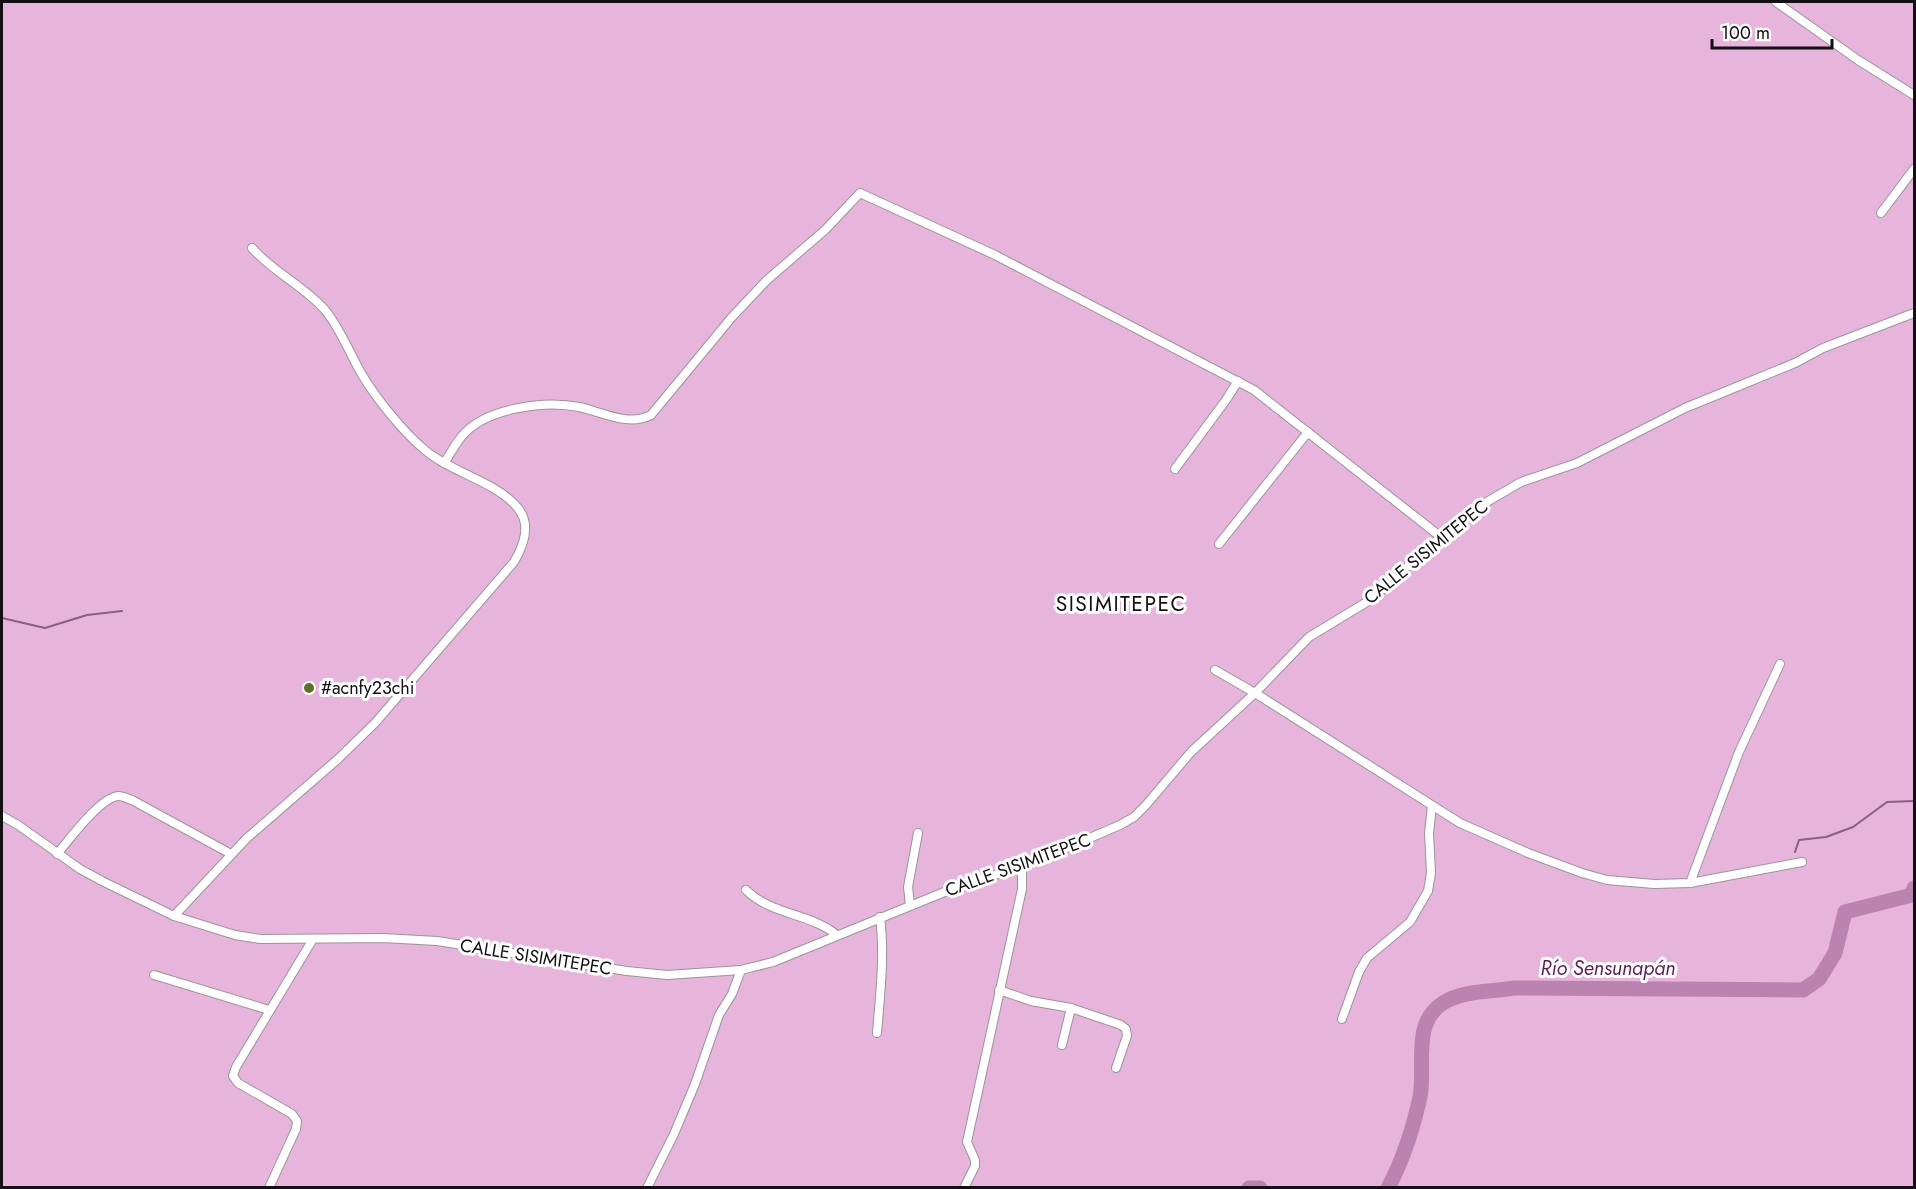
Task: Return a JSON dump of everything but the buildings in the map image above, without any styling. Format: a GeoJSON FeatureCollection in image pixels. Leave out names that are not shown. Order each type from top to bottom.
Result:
{"type":"FeatureCollection","features":[{"type":"Feature","properties":{"kind":"street"},"geometry":{"type":"LineString","coordinates":[[1776,2],[1858,60],[1914,95]]}},
{"type":"Feature","properties":{"kind":"street"},"geometry":{"type":"LineString","coordinates":[[1881,213],[1914,169]]}},
{"type":"Feature","properties":{"kind":"street"},"geometry":{"type":"LineString","coordinates":[[444,464],[463,435],[483,419],[516,408],[551,404],[578,407],[627,420],[640,421],[651,415],[732,317],[767,280],[825,230],[860,193],[986,250],[1254,390],[1441,537]]}},
{"type":"Feature","properties":{"kind":"street"},"geometry":{"type":"LineString","coordinates":[[174,916],[231,854],[375,723],[514,562],[524,544],[526,526],[519,508],[502,494],[444,464],[425,450],[400,425],[363,376],[334,323],[323,308],[263,261],[252,248]]}},
{"type":"Feature","properties":{"kind":"street","name":"CALLE SISIMITEPEC"},"geometry":{"type":"LineString","coordinates":[[2,816],[57,854],[104,882],[174,916],[235,935],[260,939],[383,938],[437,941],[627,971],[667,975],[741,970],[772,962],[964,884],[1022,867],[1134,817],[1191,752],[1255,693],[1292,652],[1309,637],[1371,600],[1441,537],[1485,503],[1521,482],[1568,467],[1685,408],[1795,363],[1823,348],[1914,313]]}},
{"type":"Feature","properties":{"kind":"street"},"geometry":{"type":"LineString","coordinates":[[1174,470],[1238,381]]}},
{"type":"Feature","properties":{"kind":"street"},"geometry":{"type":"LineString","coordinates":[[1219,544],[1308,432]]}},
{"type":"Feature","properties":{"kind":"street"},"geometry":{"type":"LineString","coordinates":[[1690,883],[1739,752],[1780,664]]}},
{"type":"Feature","properties":{"kind":"street"},"geometry":{"type":"LineString","coordinates":[[1215,670],[1432,806],[1482,833],[1582,873],[1619,881],[1654,884],[1690,883],[1802,862]]}},
{"type":"Feature","properties":{"kind":"street"},"geometry":{"type":"LineString","coordinates":[[57,854],[99,807],[108,799],[119,796],[132,800],[231,854]]}},
{"type":"Feature","properties":{"kind":"street"},"geometry":{"type":"LineString","coordinates":[[1342,1019],[1359,972],[1367,958],[1410,922],[1428,891],[1431,873],[1429,833],[1432,806]]}},
{"type":"Feature","properties":{"kind":"street"},"geometry":{"type":"LineString","coordinates":[[910,905],[908,887],[918,833]]}},
{"type":"Feature","properties":{"kind":"street"},"geometry":{"type":"LineString","coordinates":[[964,1188],[975,1166],[975,1160],[967,1142],[1022,889],[1022,867]]}},
{"type":"Feature","properties":{"kind":"street"},"geometry":{"type":"LineString","coordinates":[[746,890],[756,900],[820,925],[837,935]]}},
{"type":"Feature","properties":{"kind":"street"},"geometry":{"type":"LineString","coordinates":[[877,1032],[883,967],[880,917]]}},
{"type":"Feature","properties":{"kind":"street"},"geometry":{"type":"LineString","coordinates":[[269,1188],[296,1129],[297,1121],[292,1114],[238,1083],[233,1076],[269,1010],[313,939]]}},
{"type":"Feature","properties":{"kind":"street"},"geometry":{"type":"LineString","coordinates":[[647,1188],[674,1134],[719,1015],[732,994],[741,970]]}},
{"type":"Feature","properties":{"kind":"street"},"geometry":{"type":"LineString","coordinates":[[154,975],[269,1010]]}},
{"type":"Feature","properties":{"kind":"street"},"geometry":{"type":"LineString","coordinates":[[999,990],[1031,1000],[1071,1008],[1121,1025],[1126,1029],[1127,1036],[1116,1068]]}},
{"type":"Feature","properties":{"kind":"street"},"geometry":{"type":"LineString","coordinates":[[1062,1045],[1071,1008]]}},
{"type":"Feature","properties":{"kind":"shaded area"},"geometry":{"type":"Polygon","coordinates":[[[2,2],[1914,2],[1914,1187],[2,1188],[2,2]]]}},
{"type":"Feature","properties":{"kind":"waterway"},"geometry":{"type":"LineString","coordinates":[[2,618],[45,628],[87,615],[122,611]]}},
{"type":"Feature","properties":{"kind":"waterway"},"geometry":{"type":"LineString","coordinates":[[1795,852],[1799,840],[1826,837],[1853,827],[1887,802],[1914,801]]}},
{"type":"Feature","properties":{"kind":"waterway","name":"Río Sensunapán"},"geometry":{"type":"LineString","coordinates":[[1388,1188],[1399,1166],[1420,1097],[1423,1034],[1433,1012],[1443,1003],[1469,994],[1514,988],[1803,990],[1819,979],[1835,953],[1845,912],[1912,895],[1914,888]]}},
{"type":"Feature","properties":{"kind":"waterway","name":"Río Sensunapán"},"geometry":{"type":"LineString","coordinates":[[1249,1188],[1260,1188]]}},
{"type":"Feature","properties":{"kind":"place","name":"#acnfy23chi"},"geometry":{"type":"Point","coordinates":[309,688]}},
{"type":"Feature","properties":{"kind":"district","name":"SISIMITEPEC"},"geometry":{"type":"Point","coordinates":[1121,604]}}]}
